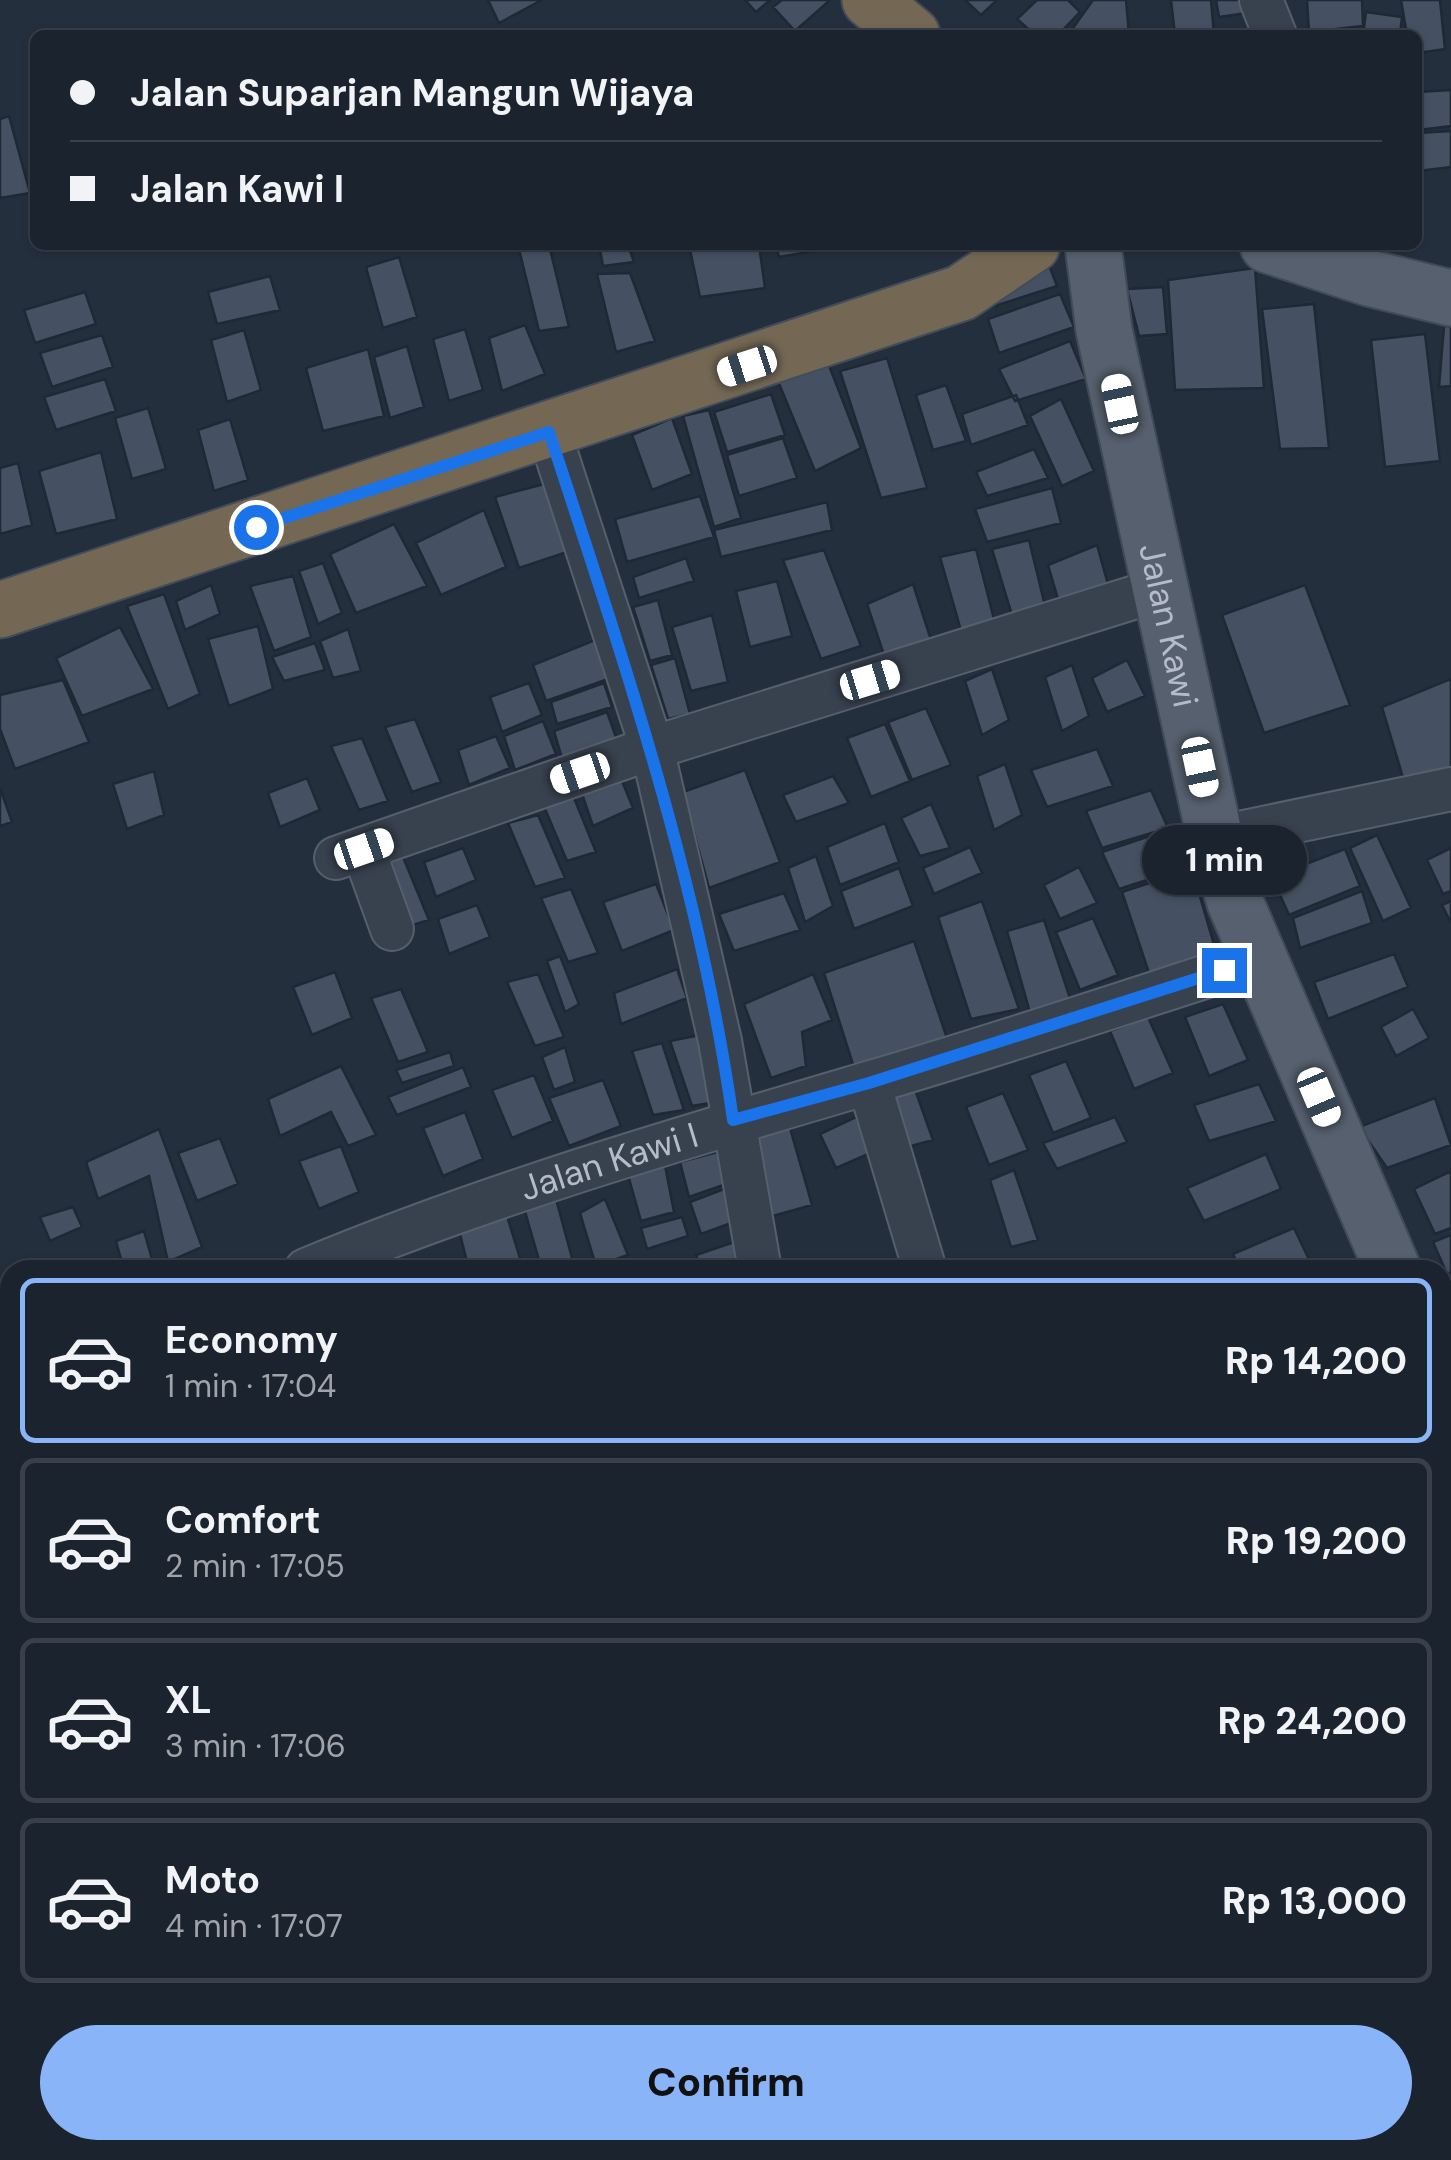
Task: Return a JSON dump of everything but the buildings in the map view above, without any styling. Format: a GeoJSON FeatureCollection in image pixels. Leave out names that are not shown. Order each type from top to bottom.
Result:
{"type":"FeatureCollection","features":[{"type":"Feature","properties":{"kind":"highway"},"geometry":{"type":"LineString","coordinates":[[870,0],[906,30]]}},
{"type":"Feature","properties":{"kind":"highway"},"geometry":{"type":"LineString","coordinates":[[0,610],[961,293],[1025,250]]}},
{"type":"Feature","properties":{"kind":"main road","name":"Jalan Kawi"},"geometry":{"type":"LineString","coordinates":[[1094,250],[1104,330],[1215,838],[1234,902],[1389,1260]]}},
{"type":"Feature","properties":{"kind":"main road"},"geometry":{"type":"LineString","coordinates":[[1296,250],[1362,262],[1451,298]]}},
{"type":"Feature","properties":{"kind":"street"},"geometry":{"type":"LineString","coordinates":[[1261,0],[1273,30]]}},
{"type":"Feature","properties":{"kind":"street"},"geometry":{"type":"LineString","coordinates":[[549,432],[652,748],[720,1042],[758,1260]]}},
{"type":"Feature","properties":{"kind":"street"},"geometry":{"type":"LineString","coordinates":[[392,930],[350,854],[652,748],[1161,589]]}},
{"type":"Feature","properties":{"kind":"street"},"geometry":{"type":"LineString","coordinates":[[1215,838],[1451,789]]}},
{"type":"Feature","properties":{"kind":"street","name":"Jalan Kawi I"},"geometry":{"type":"LineString","coordinates":[[330,1260],[401,1230],[733,1120],[869,1083],[1260,959]]}},
{"type":"Feature","properties":{"kind":"street"},"geometry":{"type":"LineString","coordinates":[[869,1083],[923,1260]]}},
{"type":"Feature","properties":{"kind":"route"},"geometry":{"type":"LineString","coordinates":[[256,527],[549,432],[652,748],[720,1042],[733,1120],[869,1083],[1224,970]]}}]}
